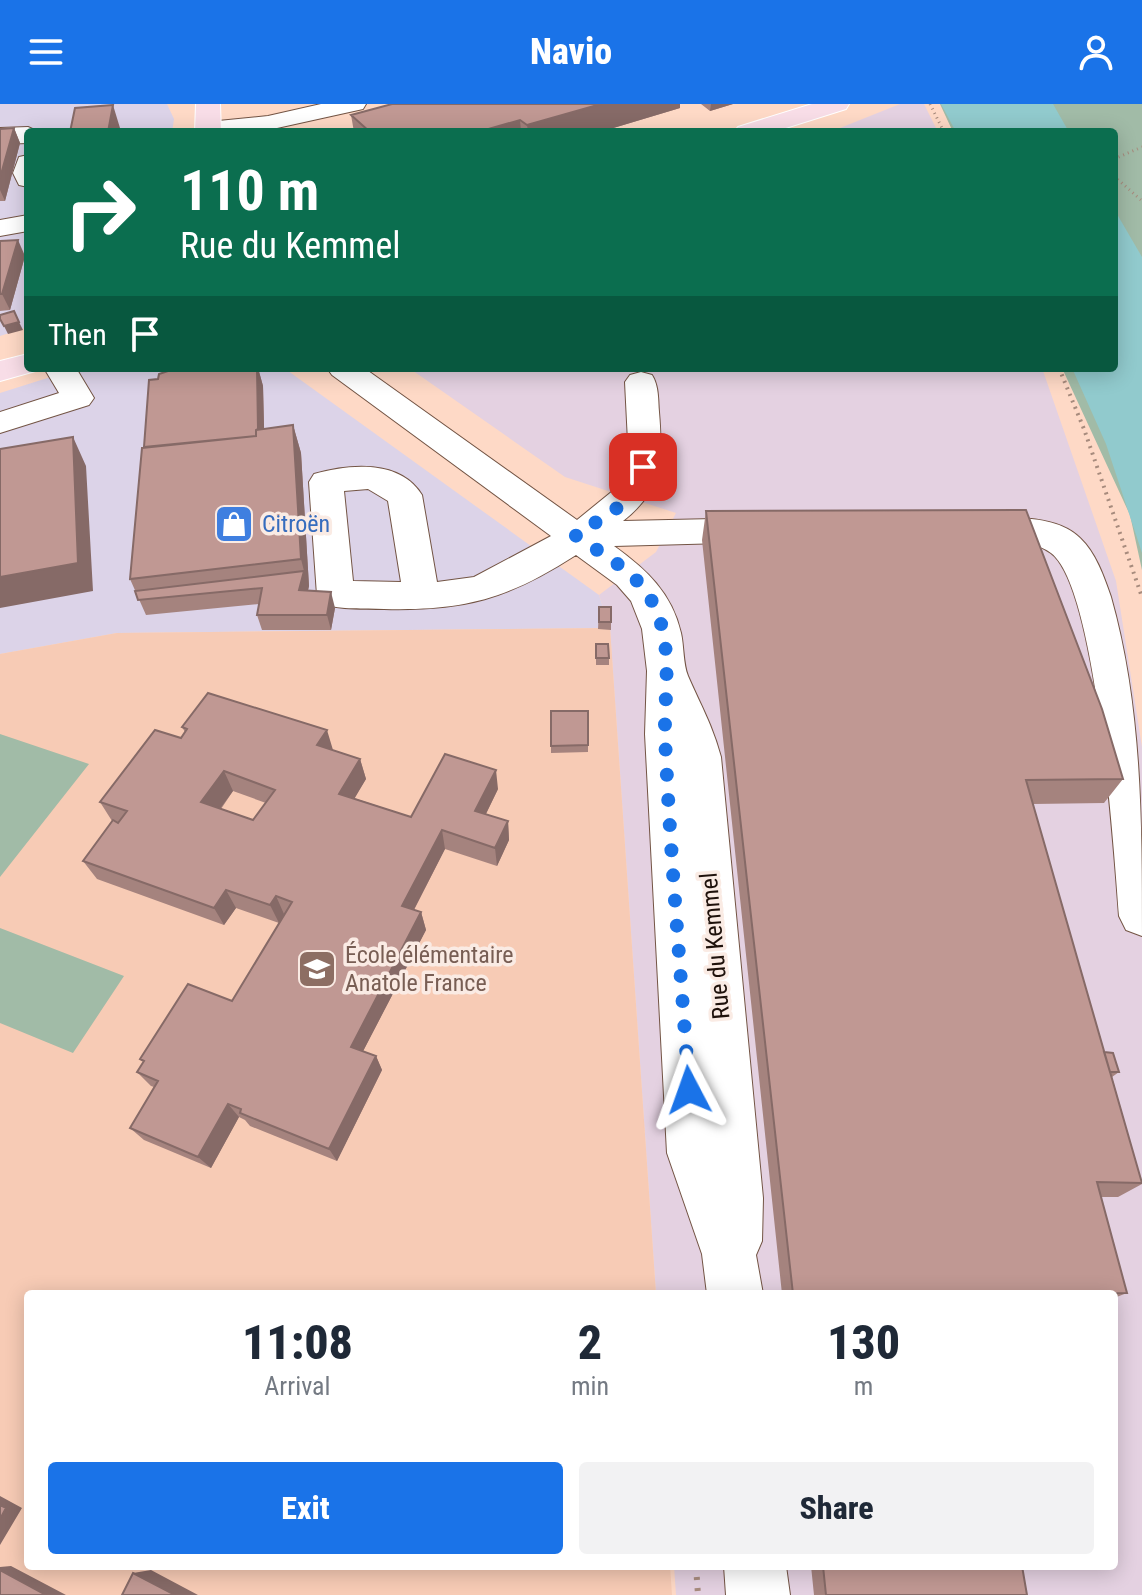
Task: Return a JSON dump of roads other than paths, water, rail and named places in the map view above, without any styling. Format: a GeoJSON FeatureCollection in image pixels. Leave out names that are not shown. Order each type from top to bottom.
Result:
{"type":"FeatureCollection","features":[{"type":"Feature","properties":{"kind":"main road"},"geometry":{"type":"LineString","coordinates":[[208,104],[208,128]]}},
{"type":"Feature","properties":{"kind":"main road"},"geometry":{"type":"LineString","coordinates":[[760,128],[837,104]]}},
{"type":"Feature","properties":{"kind":"main road"},"geometry":{"type":"LineString","coordinates":[[0,357],[24,349]]}},
{"type":"Feature","properties":{"kind":"main road"},"geometry":{"type":"LineString","coordinates":[[0,371],[24,364]]}},
{"type":"Feature","properties":{"kind":"street"},"geometry":{"type":"LineString","coordinates":[[226,128],[354,104]]}},
{"type":"Feature","properties":{"kind":"street"},"geometry":{"type":"LineString","coordinates":[[312,114],[327,128]]}},
{"type":"Feature","properties":{"kind":"street"},"geometry":{"type":"LineString","coordinates":[[0,136],[24,135]]}},
{"type":"Feature","properties":{"kind":"street"},"geometry":{"type":"LineString","coordinates":[[0,228],[24,224]]}},
{"type":"Feature","properties":{"kind":"street"},"geometry":{"type":"LineString","coordinates":[[0,423],[78,398],[62,372]]}},
{"type":"Feature","properties":{"kind":"street","name":"Rue du Kemmel"},"geometry":{"type":"LineString","coordinates":[[349,372],[630,576],[650,598],[662,629],[667,675],[665,734],[693,1153],[734,1283]]}},
{"type":"Feature","properties":{"kind":"street"},"geometry":{"type":"LineString","coordinates":[[421,594],[465,593],[504,580],[622,504],[638,484],[643,467],[641,382]]}},
{"type":"Feature","properties":{"kind":"street"},"geometry":{"type":"LineString","coordinates":[[575,535],[799,530]]}},
{"type":"Feature","properties":{"kind":"street"},"geometry":{"type":"LineString","coordinates":[[940,531],[1018,531],[1058,539],[1072,550],[1084,571],[1100,624],[1123,737],[1142,916]]}},
{"type":"Feature","properties":{"kind":"street"},"geometry":{"type":"LineString","coordinates":[[755,1570],[758,1595]]}},
{"type":"Feature","properties":{"kind":"water"},"geometry":{"type":"Polygon","coordinates":[[[941,104],[1053,104],[1067,128],[954,128],[941,104]]]}},
{"type":"Feature","properties":{"kind":"water"},"geometry":{"type":"Polygon","coordinates":[[[1118,216],[1142,257],[1142,553],[1106,444],[1074,372],[1118,372],[1118,216]]]}},
{"type":"Feature","properties":{"kind":"place","name":"Citroën"},"geometry":{"type":"Point","coordinates":[234,524]}},
{"type":"Feature","properties":{"kind":"place","name":"École élémentaire Anatole France"},"geometry":{"type":"Point","coordinates":[317,969]}}]}
